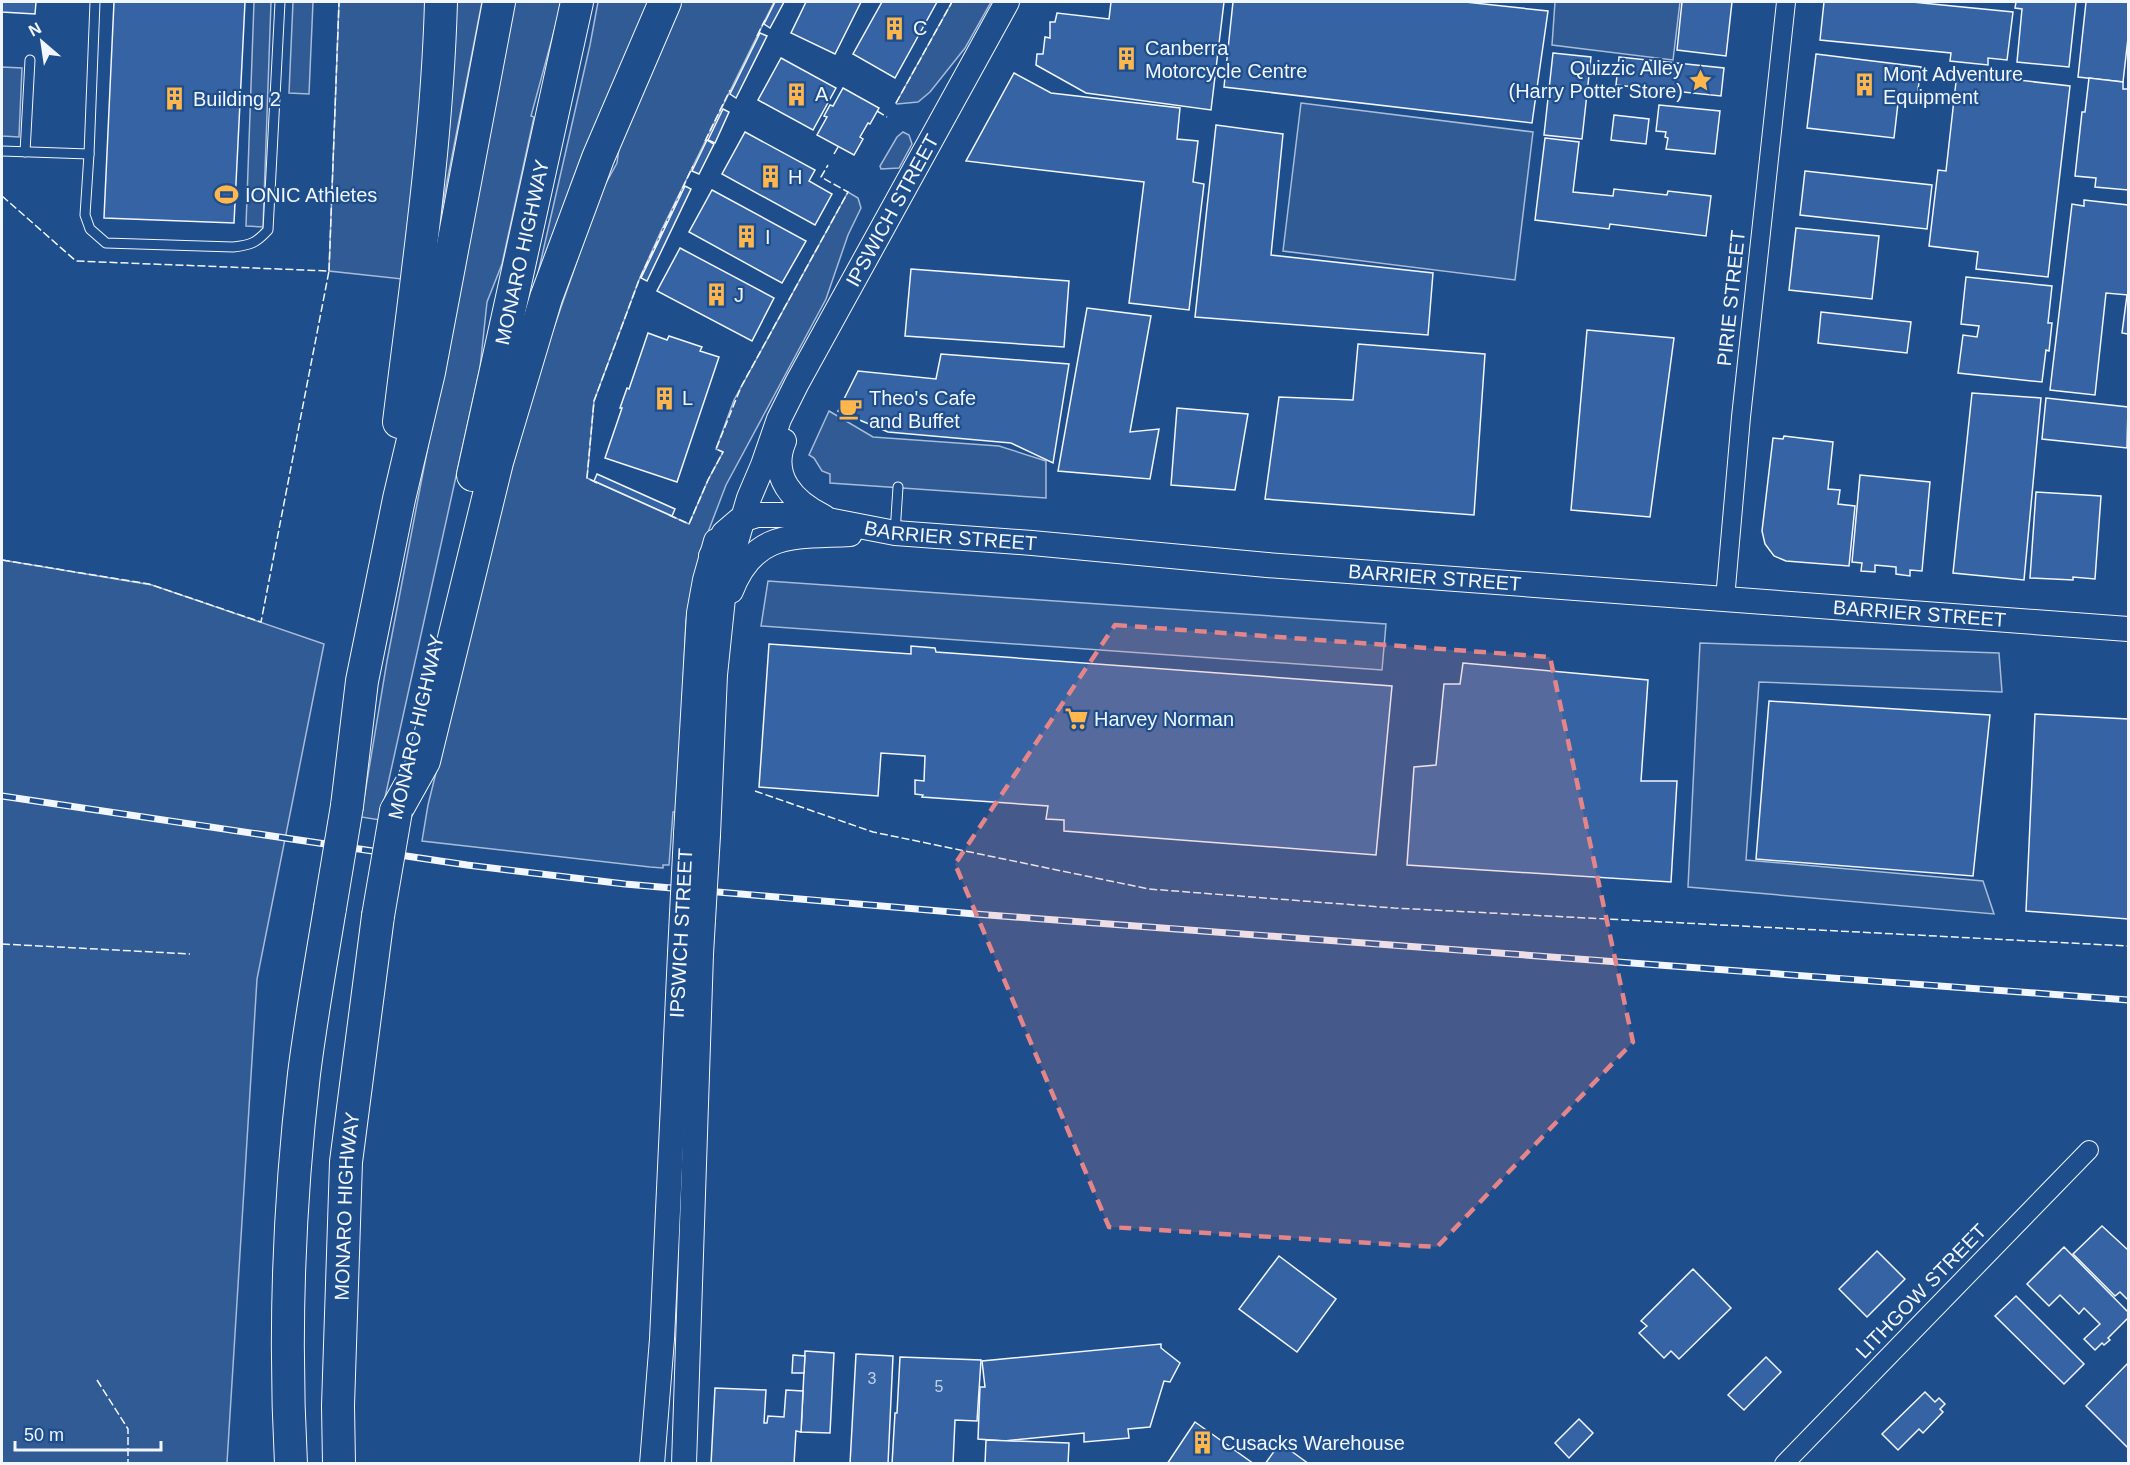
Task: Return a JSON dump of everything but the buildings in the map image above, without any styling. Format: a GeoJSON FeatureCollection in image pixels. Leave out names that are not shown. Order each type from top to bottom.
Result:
{"type":"FeatureCollection","features":[{"type":"Feature","properties":{"kind":"highway"},"geometry":{"type":"LineString","coordinates":[[399,500],[393,476],[430,176],[441,2]]}},
{"type":"Feature","properties":{"kind":"highway"},"geometry":{"type":"LineString","coordinates":[[291,1464],[287,1391],[292,1218],[304,1074],[347,806],[362,681],[399,500],[429,372],[499,2]]}},
{"type":"Feature","properties":{"kind":"highway","name":"MONARO HIGHWAY"},"geometry":{"type":"LineString","coordinates":[[339,1464],[338,1406],[346,1162],[378,916],[396,811],[577,2]]}},
{"type":"Feature","properties":{"kind":"highway"},"geometry":{"type":"LineString","coordinates":[[396,811],[424,761],[492,481],[546,298],[594,168],[665,2]]}},
{"type":"Feature","properties":{"kind":"main road","name":"IPSWICH STREET"},"geometry":{"type":"LineString","coordinates":[[651,1464],[691,954],[697,834],[725,579],[741,519],[779,419],[1007,2]]}},
{"type":"Feature","properties":{"kind":"main road"},"geometry":{"type":"LineString","coordinates":[[797,383],[788,430],[780,450],[779,470],[785,484],[796,499],[833,521]]}},
{"type":"Feature","properties":{"kind":"main road","name":"IPSWICH STREET"},"geometry":{"type":"LineString","coordinates":[[697,834],[696,641],[702,591],[711,556],[740,482],[779,419]]}},
{"type":"Feature","properties":{"kind":"main road","name":"BARRIER STREET"},"geometry":{"type":"LineString","coordinates":[[741,519],[757,515],[775,515],[833,521],[895,533],[1267,565],[2128,629]]}},
{"type":"Feature","properties":{"kind":"main road"},"geometry":{"type":"LineString","coordinates":[[711,556],[728,528],[741,519]]}},
{"type":"Feature","properties":{"kind":"main road"},"geometry":{"type":"LineString","coordinates":[[717,643],[734,584],[745,563],[764,547],[787,538],[895,533]]}},
{"type":"Feature","properties":{"kind":"main road","name":"IPSWICH STREET"},"geometry":{"type":"LineString","coordinates":[[684,1464],[689,1319],[691,954]]}},
{"type":"Feature","properties":{"kind":"main road"},"geometry":{"type":"LineString","coordinates":[[664,1317],[689,1319]]}},
{"type":"Feature","properties":{"kind":"street","name":"PIRIE STREET"},"geometry":{"type":"LineString","coordinates":[[1725,599],[1741,417],[1786,2]]}},
{"type":"Feature","properties":{"kind":"street","name":"LITHGOW STREET"},"geometry":{"type":"LineString","coordinates":[[1784,1464],[2089,1150]]}},
{"type":"Feature","properties":{"kind":"lane"},"geometry":{"type":"LineString","coordinates":[[95,2],[86,222],[90,229],[106,243],[233,247],[258,242],[268,230],[280,2]]}},
{"type":"Feature","properties":{"kind":"lane"},"geometry":{"type":"LineString","coordinates":[[25,152],[30,60]]}},
{"type":"Feature","properties":{"kind":"lane"},"geometry":{"type":"LineString","coordinates":[[2,151],[89,154]]}},
{"type":"Feature","properties":{"kind":"lane"},"geometry":{"type":"LineString","coordinates":[[895,533],[898,487]]}},
{"type":"Feature","properties":{"kind":"highlighted area"},"geometry":{"type":"Polygon","coordinates":[[[1115,625],[1550,657],[1633,1042],[1437,1247],[1109,1227],[955,864],[1115,625]]]}},
{"type":"Feature","properties":{"kind":"shaded area"},"geometry":{"type":"Polygon","coordinates":[[[254,2],[271,2],[263,227],[246,226],[254,2]]]}},
{"type":"Feature","properties":{"kind":"shaded area"},"geometry":{"type":"Polygon","coordinates":[[[293,2],[313,2],[309,94],[289,93],[293,2]]]}},
{"type":"Feature","properties":{"kind":"shaded area"},"geometry":{"type":"Polygon","coordinates":[[[339,2],[427,2],[421,131],[402,279],[329,271],[339,2]]]}},
{"type":"Feature","properties":{"kind":"shaded area"},"geometry":{"type":"Polygon","coordinates":[[[449,2],[482,2],[433,254],[449,2]]]}},
{"type":"Feature","properties":{"kind":"shaded area"},"geometry":{"type":"Polygon","coordinates":[[[513,2],[562,2],[531,116],[534,117],[502,264],[487,302],[480,368],[380,820],[361,817],[387,661],[513,2]]]}},
{"type":"Feature","properties":{"kind":"shaded area"},"geometry":{"type":"Polygon","coordinates":[[[598,2],[653,2],[536,282],[590,45],[598,2]]]}},
{"type":"Feature","properties":{"kind":"shaded area"},"geometry":{"type":"Polygon","coordinates":[[[680,2],[774,2],[639,280],[594,401],[587,478],[689,524],[723,452],[716,449],[734,400],[848,192],[858,198],[861,208],[848,235],[826,299],[726,485],[705,540],[686,620],[677,812],[673,812],[669,865],[663,865],[663,868],[650,867],[422,841],[428,805],[507,486],[541,365],[601,192],[617,163],[620,141],[680,2]]]}},
{"type":"Feature","properties":{"kind":"shaded area"},"geometry":{"type":"Polygon","coordinates":[[[952,2],[991,2],[965,48],[930,92],[918,102],[897,104],[896,103],[952,2]]]}},
{"type":"Feature","properties":{"kind":"shaded area"},"geometry":{"type":"Polygon","coordinates":[[[1555,2],[1680,2],[1673,60],[1552,45],[1555,2]]]}},
{"type":"Feature","properties":{"kind":"shaded area"},"geometry":{"type":"Polygon","coordinates":[[[2,67],[22,68],[19,137],[2,136],[2,67]]]}},
{"type":"Feature","properties":{"kind":"shaded area"},"geometry":{"type":"Polygon","coordinates":[[[1301,103],[1533,132],[1515,280],[1283,251],[1301,103]]]}},
{"type":"Feature","properties":{"kind":"shaded area"},"geometry":{"type":"Polygon","coordinates":[[[903,132],[909,135],[912,144],[899,168],[881,169],[880,166],[897,137],[903,132]]]}},
{"type":"Feature","properties":{"kind":"shaded area"},"geometry":{"type":"Polygon","coordinates":[[[829,411],[873,437],[999,446],[1046,461],[1046,498],[830,483],[830,474],[822,471],[814,458],[809,455],[829,411]]]}},
{"type":"Feature","properties":{"kind":"shaded area"},"geometry":{"type":"Polygon","coordinates":[[[2,560],[152,585],[324,644],[257,979],[227,1463],[2,1463],[2,560]]]}},
{"type":"Feature","properties":{"kind":"shaded area"},"geometry":{"type":"Polygon","coordinates":[[[768,581],[1386,624],[1382,670],[761,626],[768,581]]]}},
{"type":"Feature","properties":{"kind":"shaded area"},"geometry":{"type":"Polygon","coordinates":[[[1700,643],[1999,653],[2002,692],[1759,682],[1746,860],[1983,881],[1994,914],[1688,887],[1700,643]]]}},
{"type":"Feature","properties":{"kind":"railway"},"geometry":{"type":"LineString","coordinates":[[2,796],[467,865],[625,884],[975,914],[2128,1000]]}},
{"type":"Feature","properties":{"kind":"fence"},"geometry":{"type":"LineString","coordinates":[[2,196],[76,261],[329,271],[339,2]]}},
{"type":"Feature","properties":{"kind":"fence"},"geometry":{"type":"LineString","coordinates":[[896,103],[952,2]]}},
{"type":"Feature","properties":{"kind":"fence"},"geometry":{"type":"LineString","coordinates":[[757,36],[765,20]]}},
{"type":"Feature","properties":{"kind":"fence"},"geometry":{"type":"LineString","coordinates":[[705,141],[730,90]]}},
{"type":"Feature","properties":{"kind":"fence"},"geometry":{"type":"LineString","coordinates":[[877,111],[887,117]]}},
{"type":"Feature","properties":{"kind":"fence"},"geometry":{"type":"LineString","coordinates":[[834,154],[838,147]]}},
{"type":"Feature","properties":{"kind":"fence"},"geometry":{"type":"LineString","coordinates":[[669,515],[689,524],[723,452],[716,449],[741,387],[848,192],[821,177],[828,165]]}},
{"type":"Feature","properties":{"kind":"fence"},"geometry":{"type":"LineString","coordinates":[[597,483],[587,478],[594,401],[639,280],[693,166]]}},
{"type":"Feature","properties":{"kind":"fence"},"geometry":{"type":"LineString","coordinates":[[2,560],[149,584],[261,622],[329,271]]}},
{"type":"Feature","properties":{"kind":"fence"},"geometry":{"type":"LineString","coordinates":[[755,791],[873,832],[1149,889],[1394,908],[2128,946]]}},
{"type":"Feature","properties":{"kind":"fence"},"geometry":{"type":"LineString","coordinates":[[2,944],[190,954]]}},
{"type":"Feature","properties":{"kind":"fence"},"geometry":{"type":"LineString","coordinates":[[97,1380],[128,1429],[128,1464]]}},
{"type":"Feature","properties":{"kind":"place","name":"C"},"geometry":{"type":"Point","coordinates":[895,28]}},
{"type":"Feature","properties":{"kind":"place","name":"Canberra Motorcycle Centre"},"geometry":{"type":"Point","coordinates":[1127,59]}},
{"type":"Feature","properties":{"kind":"place","name":"Quizzic Alley (Harry Potter Store)"},"geometry":{"type":"Point","coordinates":[1701,80]}},
{"type":"Feature","properties":{"kind":"place","name":"Mont Adventure Equipment"},"geometry":{"type":"Point","coordinates":[1865,85]}},
{"type":"Feature","properties":{"kind":"place","name":"A"},"geometry":{"type":"Point","coordinates":[797,94]}},
{"type":"Feature","properties":{"kind":"place","name":"Building 2"},"geometry":{"type":"Point","coordinates":[175,99]}},
{"type":"Feature","properties":{"kind":"place","name":"H"},"geometry":{"type":"Point","coordinates":[770,177]}},
{"type":"Feature","properties":{"kind":"place","name":"IONIC Athletes"},"geometry":{"type":"Point","coordinates":[227,195]}},
{"type":"Feature","properties":{"kind":"place","name":"I"},"geometry":{"type":"Point","coordinates":[747,237]}},
{"type":"Feature","properties":{"kind":"place","name":"J"},"geometry":{"type":"Point","coordinates":[716,295]}},
{"type":"Feature","properties":{"kind":"place","name":"L"},"geometry":{"type":"Point","coordinates":[664,398]}},
{"type":"Feature","properties":{"kind":"place","name":"Theo's Cafe and Buffet"},"geometry":{"type":"Point","coordinates":[851,409]}},
{"type":"Feature","properties":{"kind":"place","name":"Harvey Norman"},"geometry":{"type":"Point","coordinates":[1076,719]}},
{"type":"Feature","properties":{"kind":"place","name":"Cusacks Warehouse"},"geometry":{"type":"Point","coordinates":[1203,1443]}}]}
